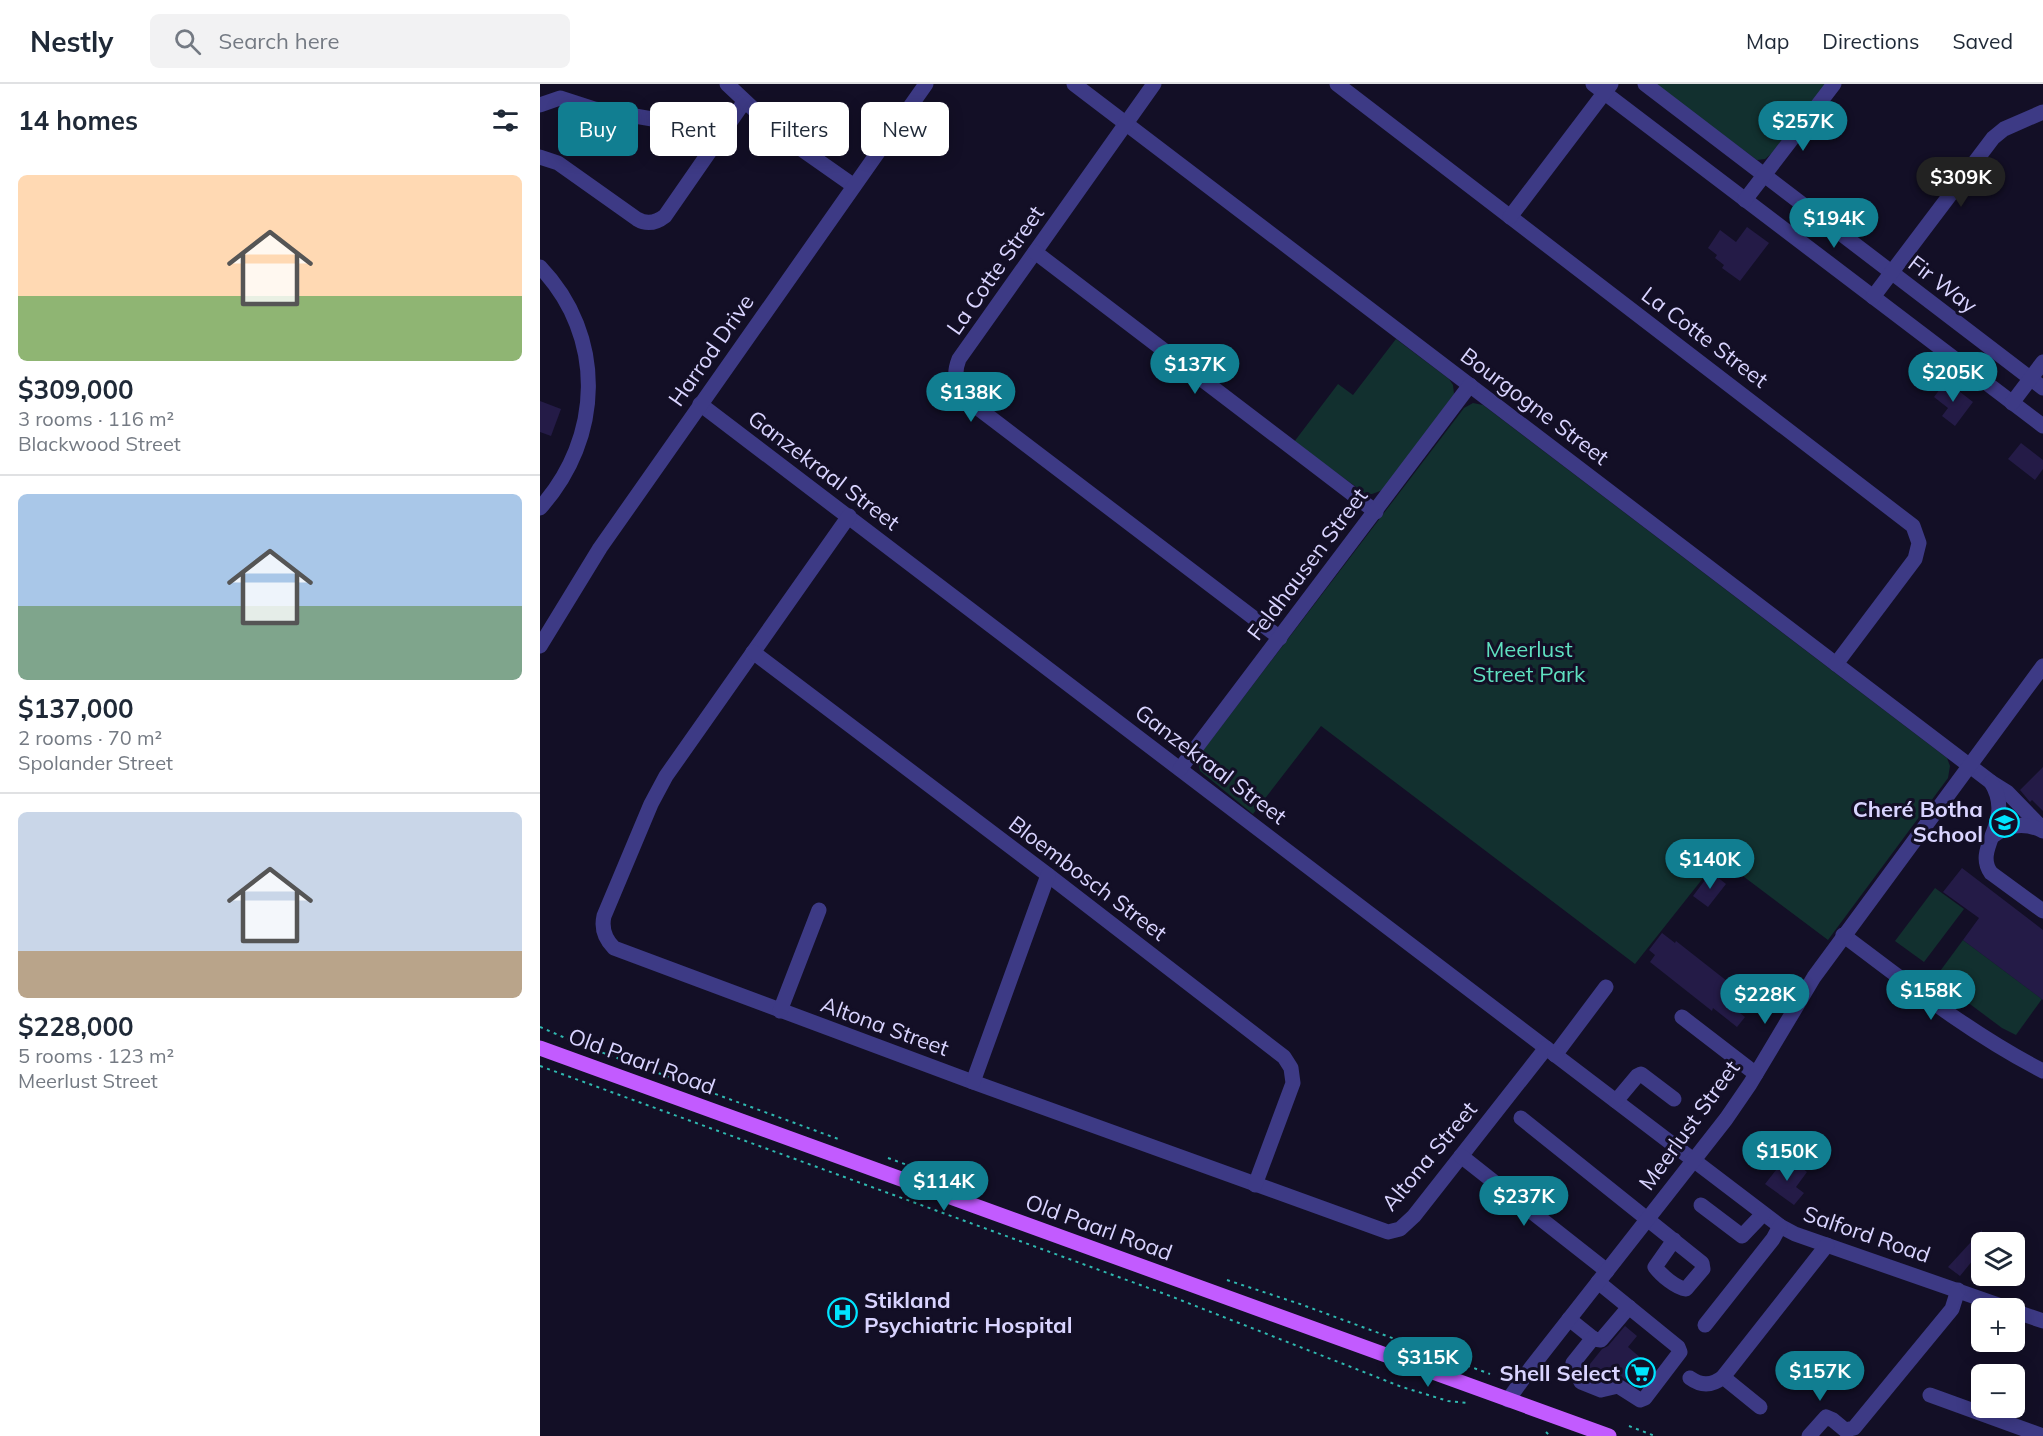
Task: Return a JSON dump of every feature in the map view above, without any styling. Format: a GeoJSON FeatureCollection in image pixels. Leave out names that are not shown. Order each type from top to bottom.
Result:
{"type":"FeatureCollection","features":[{"type":"Feature","properties":{"kind":"main road","name":"Old Paarl Road"},"geometry":{"type":"LineString","coordinates":[[540,1048],[1609,1436]]}},
{"type":"Feature","properties":{"kind":"street"},"geometry":{"type":"LineString","coordinates":[[727,84],[780,134],[854,186]]}},
{"type":"Feature","properties":{"kind":"street","name":"Harrod Drive"},"geometry":{"type":"LineString","coordinates":[[540,646],[600,548],[926,84]]}},
{"type":"Feature","properties":{"kind":"street","name":"Bourgogne Street"},"geometry":{"type":"LineString","coordinates":[[1074,84],[2007,792],[2043,830]]}},
{"type":"Feature","properties":{"kind":"street","name":"La Cotte Street"},"geometry":{"type":"LineString","coordinates":[[1154,84],[959,359],[955,375],[960,392],[976,406],[1280,638]]}},
{"type":"Feature","properties":{"kind":"street","name":"La Cotte Street"},"geometry":{"type":"LineString","coordinates":[[1336,84],[1913,526],[1918,543],[1915,559],[1836,664]]}},
{"type":"Feature","properties":{"kind":"street","name":"Fir Way"},"geometry":{"type":"LineString","coordinates":[[1645,84],[2037,383]]}},
{"type":"Feature","properties":{"kind":"street"},"geometry":{"type":"LineString","coordinates":[[1745,200],[1834,84]]}},
{"type":"Feature","properties":{"kind":"street"},"geometry":{"type":"LineString","coordinates":[[1510,216],[1603,87],[1745,200],[2043,426]]}},
{"type":"Feature","properties":{"kind":"street"},"geometry":{"type":"LineString","coordinates":[[540,105],[560,98],[594,109],[650,119]]}},
{"type":"Feature","properties":{"kind":"street"},"geometry":{"type":"LineString","coordinates":[[737,112],[744,102]]}},
{"type":"Feature","properties":{"kind":"street"},"geometry":{"type":"LineString","coordinates":[[1873,297],[1993,138],[2004,129],[2043,112]]}},
{"type":"Feature","properties":{"kind":"street"},"geometry":{"type":"LineString","coordinates":[[540,157],[558,163],[637,219],[652,223],[666,216],[707,156]]}},
{"type":"Feature","properties":{"kind":"street"},"geometry":{"type":"LineString","coordinates":[[1035,252],[1376,512]]}},
{"type":"Feature","properties":{"kind":"street"},"geometry":{"type":"LineString","coordinates":[[540,267],[571,309],[579,329],[588,367],[589,406],[573,459],[540,508]]}},
{"type":"Feature","properties":{"kind":"street"},"geometry":{"type":"LineString","coordinates":[[2012,403],[2037,383],[2043,362]]}},
{"type":"Feature","properties":{"kind":"street","name":"Feldhausen Street"},"geometry":{"type":"LineString","coordinates":[[1180,769],[1470,385]]}},
{"type":"Feature","properties":{"kind":"street","name":"Ganzekraal Street"},"geometry":{"type":"LineString","coordinates":[[700,405],[849,516],[1694,1161]]}},
{"type":"Feature","properties":{"kind":"street","name":"Altona Street"},"geometry":{"type":"LineString","coordinates":[[849,516],[657,791],[602,923],[605,937],[614,948],[973,1082],[1382,1231],[1391,1232],[1400,1229],[1410,1221],[1461,1156],[1606,987]]}},
{"type":"Feature","properties":{"kind":"street","name":"Bloembosch Street"},"geometry":{"type":"LineString","coordinates":[[753,652],[1048,875],[1288,1062],[1293,1075],[1291,1090],[1255,1185]]}},
{"type":"Feature","properties":{"kind":"street","name":"Meerlust Street"},"geometry":{"type":"LineString","coordinates":[[1508,1400],[1734,1107],[1798,1001],[1843,935],[2043,666]]}},
{"type":"Feature","properties":{"kind":"street"},"geometry":{"type":"LineString","coordinates":[[1991,782],[1996,790],[2000,814],[1986,854],[1988,869],[2043,911]]}},
{"type":"Feature","properties":{"kind":"street"},"geometry":{"type":"LineString","coordinates":[[1993,836],[2004,828],[2019,825],[2043,830]]}},
{"type":"Feature","properties":{"kind":"street"},"geometry":{"type":"LineString","coordinates":[[973,1082],[1048,875]]}},
{"type":"Feature","properties":{"kind":"street"},"geometry":{"type":"LineString","coordinates":[[780,1011],[819,910]]}},
{"type":"Feature","properties":{"kind":"street"},"geometry":{"type":"LineString","coordinates":[[1843,935],[1973,1031],[2043,1071]]}},
{"type":"Feature","properties":{"kind":"street"},"geometry":{"type":"LineString","coordinates":[[1682,1017],[1756,1074]]}},
{"type":"Feature","properties":{"kind":"street"},"geometry":{"type":"LineString","coordinates":[[1616,1101],[1641,1074],[1674,1099]]}},
{"type":"Feature","properties":{"kind":"street"},"geometry":{"type":"LineString","coordinates":[[1521,1118],[1674,1240]]}},
{"type":"Feature","properties":{"kind":"street"},"geometry":{"type":"LineString","coordinates":[[1461,1156],[1602,1276],[1629,1307],[1680,1349],[1679,1354],[1645,1398],[1637,1400],[1616,1385],[1601,1390],[1581,1382],[1573,1363],[1593,1338]]}},
{"type":"Feature","properties":{"kind":"street","name":"Salford Road"},"geometry":{"type":"LineString","coordinates":[[1694,1161],[1763,1214],[1796,1234],[1980,1298]]}},
{"type":"Feature","properties":{"kind":"street"},"geometry":{"type":"LineString","coordinates":[[1701,1205],[1742,1236],[1763,1214]]}},
{"type":"Feature","properties":{"kind":"street"},"geometry":{"type":"LineString","coordinates":[[1705,1325],[1773,1239],[1780,1226]]}},
{"type":"Feature","properties":{"kind":"street"},"geometry":{"type":"LineString","coordinates":[[1690,1378],[1698,1383],[1708,1384],[1723,1377],[1827,1245]]}},
{"type":"Feature","properties":{"kind":"street"},"geometry":{"type":"LineString","coordinates":[[1809,1436],[1826,1417],[1845,1430],[1854,1428],[1952,1309],[1958,1290]]}},
{"type":"Feature","properties":{"kind":"street"},"geometry":{"type":"LineString","coordinates":[[1569,1319],[1593,1338],[1604,1339],[1629,1307]]}},
{"type":"Feature","properties":{"kind":"street"},"geometry":{"type":"LineString","coordinates":[[2025,1315],[2043,1321]]}},
{"type":"Feature","properties":{"kind":"street"},"geometry":{"type":"LineString","coordinates":[[1723,1377],[1760,1407]]}},
{"type":"Feature","properties":{"kind":"street"},"geometry":{"type":"LineString","coordinates":[[1930,1395],[2043,1436]]}},
{"type":"Feature","properties":{"kind":"path"},"geometry":{"type":"LineString","coordinates":[[540,1027],[579,1044],[846,1142]]}},
{"type":"Feature","properties":{"kind":"path"},"geometry":{"type":"LineString","coordinates":[[540,1066],[1165,1294],[1401,1387],[1448,1401],[1468,1403]]}},
{"type":"Feature","properties":{"kind":"path"},"geometry":{"type":"LineString","coordinates":[[888,1157],[983,1192]]}},
{"type":"Feature","properties":{"kind":"path"},"geometry":{"type":"LineString","coordinates":[[1224,1280],[1300,1304],[1490,1374]]}},
{"type":"Feature","properties":{"kind":"path"},"geometry":{"type":"LineString","coordinates":[[1629,1426],[1655,1436]]}},
{"type":"Feature","properties":{"kind":"path"},"geometry":{"type":"LineString","coordinates":[[1546,1431],[1550,1436]]}},
{"type":"Feature","properties":{"kind":"green space"},"geometry":{"type":"Polygon","coordinates":[[[1654,84],[1826,84],[1772,153],[1765,159],[1757,160],[1654,84]]]}},
{"type":"Feature","properties":{"kind":"green space"},"geometry":{"type":"Polygon","coordinates":[[[1396,339],[1449,379],[1453,385],[1454,394],[1383,490],[1366,494],[1294,442],[1338,384],[1353,395],[1396,339]]]}},
{"type":"Feature","properties":{"kind":"green space","name":"Meerlust Street Park"},"geometry":{"type":"Polygon","coordinates":[[[1473,403],[1483,405],[1947,758],[1950,766],[1948,778],[1828,940],[1719,858],[1635,964],[1321,726],[1253,814],[1200,771],[1198,763],[1201,753],[1464,408],[1473,403]]]}},
{"type":"Feature","properties":{"kind":"green space"},"geometry":{"type":"Polygon","coordinates":[[[1935,888],[1964,909],[1924,962],[1895,941],[1935,888]]]}},
{"type":"Feature","properties":{"kind":"green space"},"geometry":{"type":"Polygon","coordinates":[[[1963,940],[2042,999],[2016,1035],[2002,1028],[1935,978],[1963,940]]]}},
{"type":"Feature","properties":{"kind":"building"},"geometry":{"type":"Polygon","coordinates":[[[1747,227],[1769,243],[1740,281],[1722,268],[1724,265],[1715,258],[1717,255],[1708,248],[1720,230],[1736,242],[1747,227]]]}},
{"type":"Feature","properties":{"kind":"building"},"geometry":{"type":"Polygon","coordinates":[[[1946,381],[1973,402],[1955,426],[1942,416],[1948,408],[1934,397],[1946,381]]]}},
{"type":"Feature","properties":{"kind":"building"},"geometry":{"type":"Polygon","coordinates":[[[540,401],[561,409],[551,436],[540,432],[540,401]]]}},
{"type":"Feature","properties":{"kind":"building"},"geometry":{"type":"Polygon","coordinates":[[[2021,443],[2043,460],[2043,469],[2035,480],[2008,459],[2021,443]]]}},
{"type":"Feature","properties":{"kind":"building"},"geometry":{"type":"Polygon","coordinates":[[[2043,767],[2043,811],[2032,800],[2030,802],[2020,790],[2043,767]]]}},
{"type":"Feature","properties":{"kind":"building"},"geometry":{"type":"Polygon","coordinates":[[[1962,868],[2043,930],[2043,1000],[1963,940],[1979,918],[1943,892],[1962,868]]]}},
{"type":"Feature","properties":{"kind":"building"},"geometry":{"type":"Polygon","coordinates":[[[1711,872],[1726,884],[1708,907],[1693,896],[1711,872]]]}},
{"type":"Feature","properties":{"kind":"building"},"geometry":{"type":"Polygon","coordinates":[[[1662,933],[1675,943],[1676,941],[1732,985],[1721,998],[1745,1017],[1737,1027],[1713,1008],[1712,1011],[1650,962],[1655,955],[1649,950],[1662,933]]]}},
{"type":"Feature","properties":{"kind":"building"},"geometry":{"type":"Polygon","coordinates":[[[1784,1160],[1794,1167],[1797,1164],[1807,1172],[1796,1187],[1804,1193],[1794,1205],[1765,1184],[1784,1160]]]}},
{"type":"Feature","properties":{"kind":"building"},"geometry":{"type":"Polygon","coordinates":[[[1971,1242],[1971,1262],[1960,1276],[1948,1267],[1971,1242]]]}},
{"type":"Feature","properties":{"kind":"building"},"geometry":{"type":"Polygon","coordinates":[[[1625,1326],[1637,1336],[1628,1347],[1642,1359],[1626,1380],[1610,1369],[1602,1380],[1588,1374],[1586,1369],[1625,1326]]]}},
{"type":"Feature","properties":{"kind":"place","name":"Cheré Botha School"},"geometry":{"type":"Point","coordinates":[2004,822]}},
{"type":"Feature","properties":{"kind":"place","name":"Stikland Psychiatric Hospital"},"geometry":{"type":"Point","coordinates":[843,1313]}},
{"type":"Feature","properties":{"kind":"place","name":"Shell Select"},"geometry":{"type":"Point","coordinates":[1641,1373]}}]}
